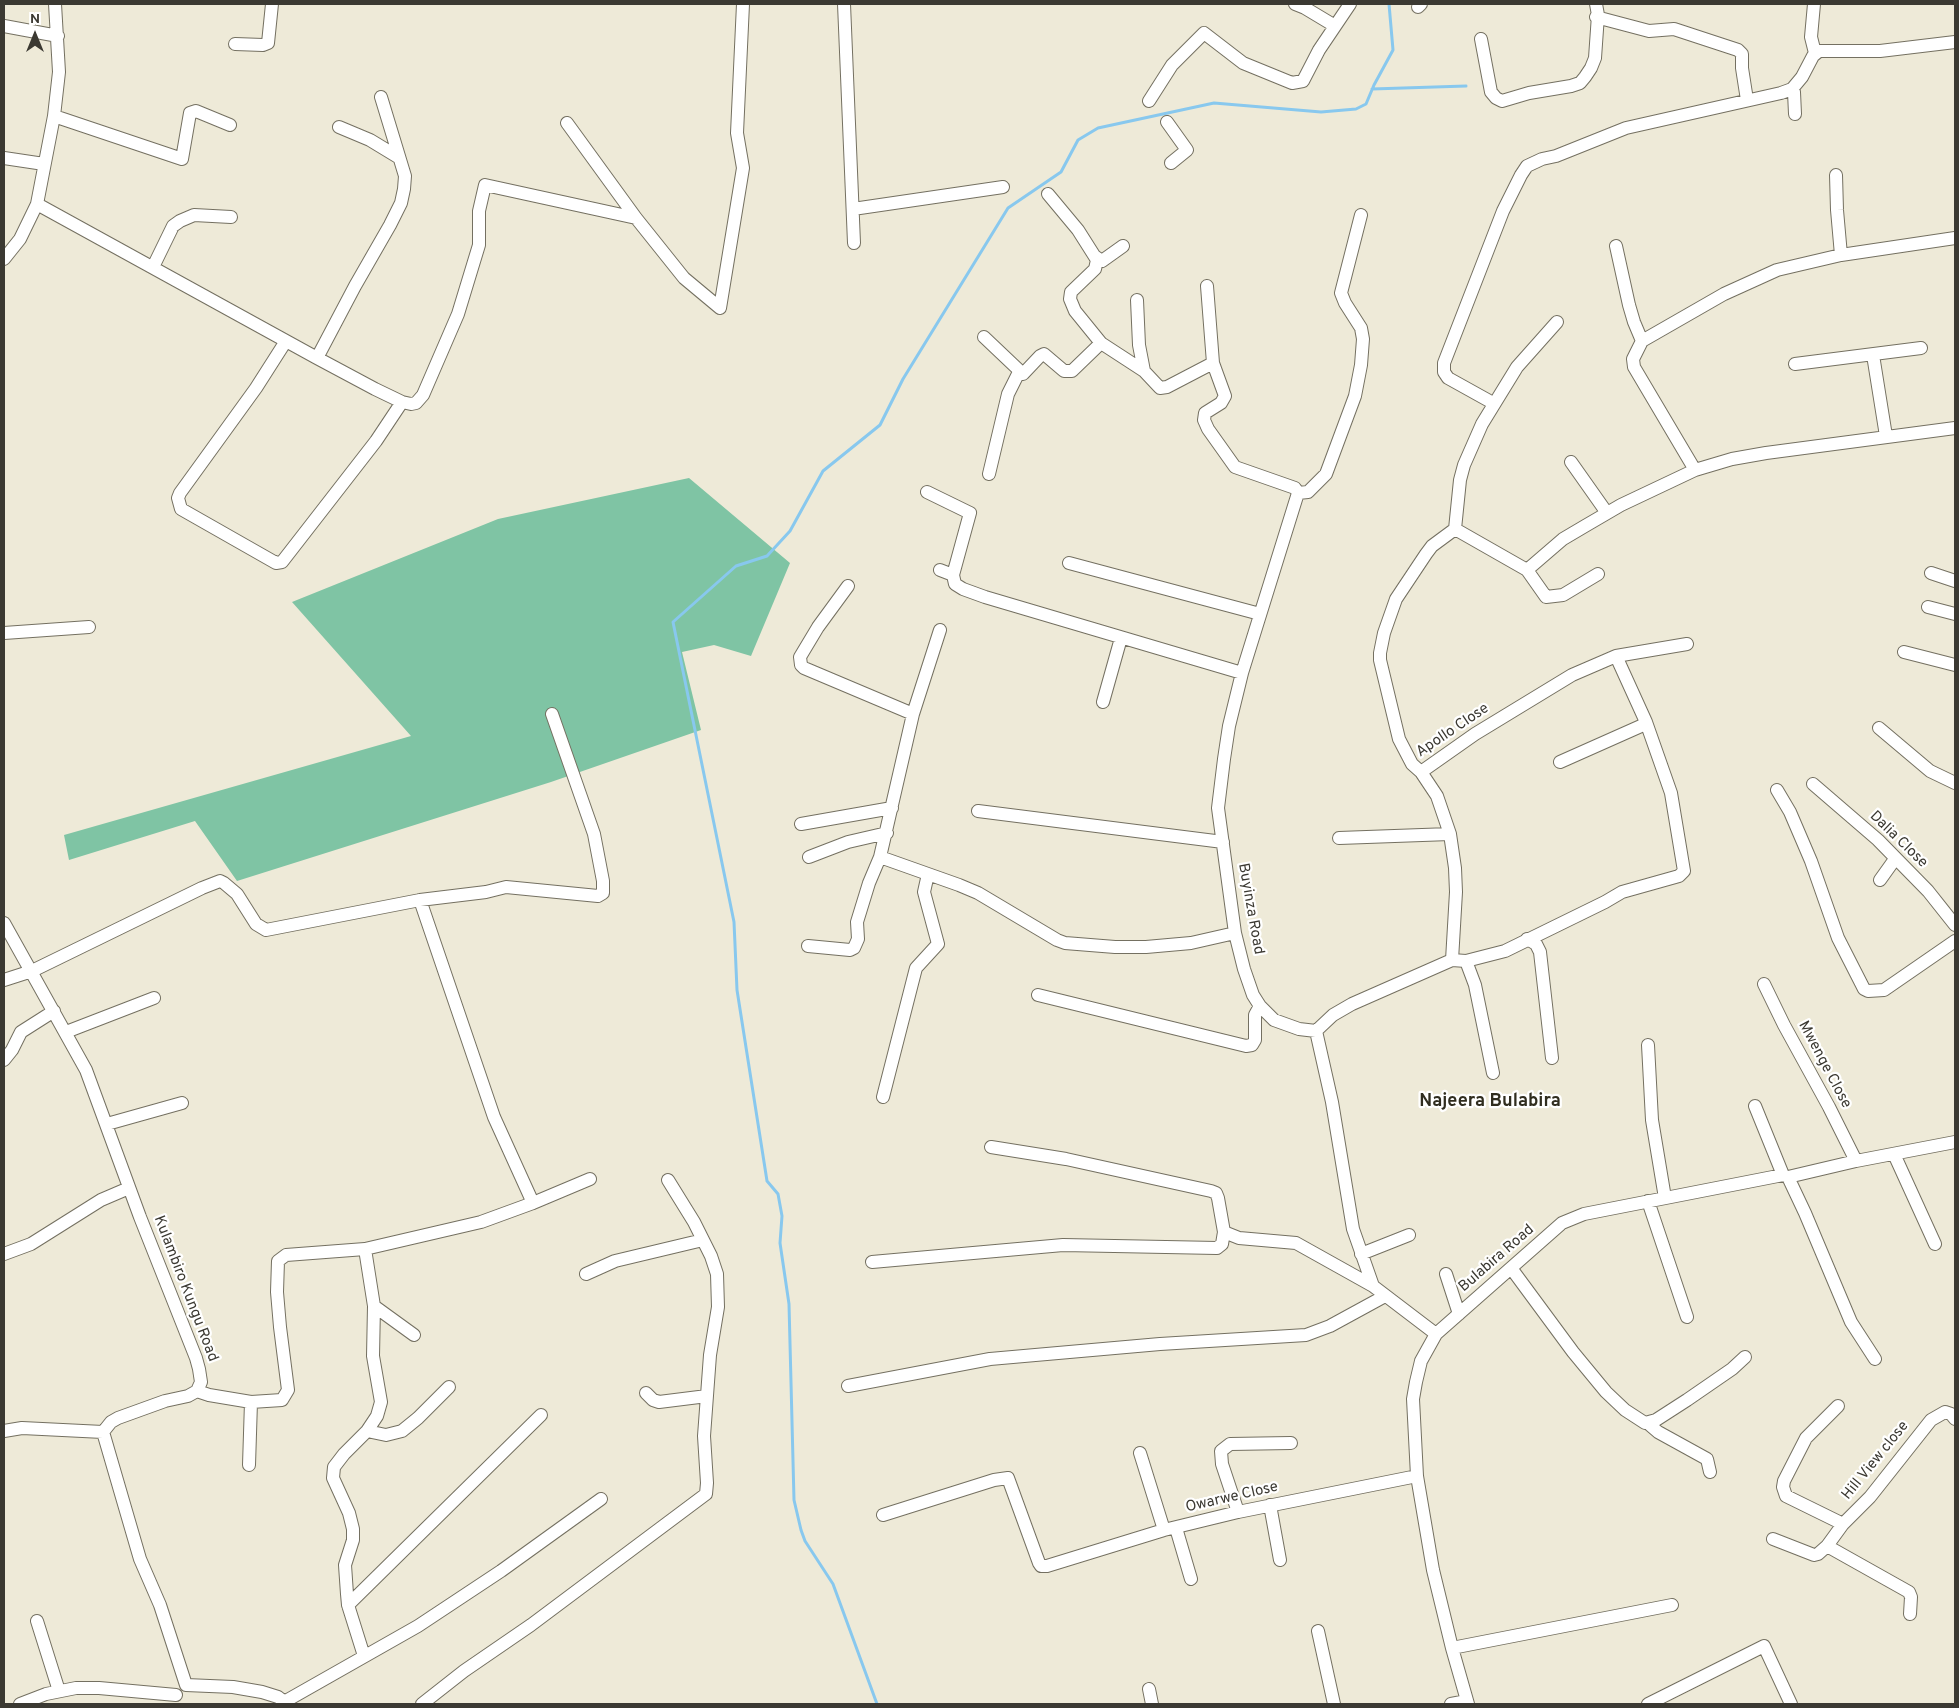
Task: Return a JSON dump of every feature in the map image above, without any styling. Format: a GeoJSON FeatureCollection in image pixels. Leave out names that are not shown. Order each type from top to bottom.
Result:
{"type":"FeatureCollection","features":[{"type":"Feature","properties":{"kind":"street"},"geometry":{"type":"LineString","coordinates":[[4,259],[20,239],[38,204],[54,116],[59,72],[55,4]]}},
{"type":"Feature","properties":{"kind":"street"},"geometry":{"type":"LineString","coordinates":[[235,44],[263,45],[268,43],[272,4]]}},
{"type":"Feature","properties":{"kind":"street"},"geometry":{"type":"LineString","coordinates":[[568,123],[636,218],[684,278],[720,308],[743,168],[737,133],[743,4]]}},
{"type":"Feature","properties":{"kind":"street"},"geometry":{"type":"LineString","coordinates":[[844,4],[854,243]]}},
{"type":"Feature","properties":{"kind":"street"},"geometry":{"type":"LineString","coordinates":[[1295,4],[1335,26]]}},
{"type":"Feature","properties":{"kind":"street"},"geometry":{"type":"LineString","coordinates":[[1149,101],[1172,65],[1204,33],[1243,63],[1296,83],[1303,81],[1310,65],[1350,4]]}},
{"type":"Feature","properties":{"kind":"street"},"geometry":{"type":"LineString","coordinates":[[1481,39],[1491,92],[1496,98],[1502,101],[1513,97],[1571,86],[1580,83],[1591,68],[1595,58],[1596,17],[1598,15],[1596,4]]}},
{"type":"Feature","properties":{"kind":"street"},"geometry":{"type":"LineString","coordinates":[[1814,4],[1811,37],[1815,53]]}},
{"type":"Feature","properties":{"kind":"street"},"geometry":{"type":"LineString","coordinates":[[1596,17],[1649,32],[1674,30],[1738,50],[1742,54],[1742,68],[1747,100]]}},
{"type":"Feature","properties":{"kind":"street"},"geometry":{"type":"LineString","coordinates":[[4,26],[58,36]]}},
{"type":"Feature","properties":{"kind":"street"},"geometry":{"type":"LineString","coordinates":[[1493,403],[1448,378],[1444,372],[1444,363],[1503,212],[1521,175],[1528,166],[1626,128],[1792,89],[1802,77],[1815,53],[1822,50],[1880,51],[1955,42]]}},
{"type":"Feature","properties":{"kind":"street"},"geometry":{"type":"LineString","coordinates":[[1792,89],[1794,92],[1795,114]]}},
{"type":"Feature","properties":{"kind":"street"},"geometry":{"type":"LineString","coordinates":[[317,358],[401,203],[405,176],[381,97]]}},
{"type":"Feature","properties":{"kind":"street"},"geometry":{"type":"LineString","coordinates":[[54,116],[182,158],[190,112],[196,111],[230,125]]}},
{"type":"Feature","properties":{"kind":"street"},"geometry":{"type":"LineString","coordinates":[[1167,122],[1187,150],[1171,163]]}},
{"type":"Feature","properties":{"kind":"street"},"geometry":{"type":"LineString","coordinates":[[339,127],[370,140],[398,157]]}},
{"type":"Feature","properties":{"kind":"street"},"geometry":{"type":"LineString","coordinates":[[4,158],[44,164]]}},
{"type":"Feature","properties":{"kind":"street"},"geometry":{"type":"LineString","coordinates":[[1836,175],[1841,255]]}},
{"type":"Feature","properties":{"kind":"street"},"geometry":{"type":"LineString","coordinates":[[38,204],[317,358],[402,402],[411,404],[416,403],[423,395],[458,314],[479,244],[478,211],[485,185],[636,218]]}},
{"type":"Feature","properties":{"kind":"street"},"geometry":{"type":"LineString","coordinates":[[853,209],[1004,187]]}},
{"type":"Feature","properties":{"kind":"street"},"geometry":{"type":"LineString","coordinates":[[1048,194],[1078,230],[1096,257],[1102,261],[1123,246]]}},
{"type":"Feature","properties":{"kind":"street"},"geometry":{"type":"LineString","coordinates":[[153,266],[173,226],[180,220],[194,215],[231,217]]}},
{"type":"Feature","properties":{"kind":"street"},"geometry":{"type":"LineString","coordinates":[[1207,286],[1213,363],[1224,396],[1220,403],[1205,413],[1204,420],[1208,429],[1238,469],[1295,488],[1298,493],[1308,492],[1326,474],[1355,396],[1361,366],[1363,339],[1357,321],[1342,298],[1341,288],[1361,215]]}},
{"type":"Feature","properties":{"kind":"street"},"geometry":{"type":"LineString","coordinates":[[1695,470],[1634,367],[1633,359],[1642,341],[1724,294],[1777,270],[1841,255],[1955,238]]}},
{"type":"Feature","properties":{"kind":"street"},"geometry":{"type":"LineString","coordinates":[[1616,246],[1629,305],[1642,341]]}},
{"type":"Feature","properties":{"kind":"street"},"geometry":{"type":"LineString","coordinates":[[1096,257],[1097,266],[1073,290],[1070,299],[1075,310],[1101,343],[1144,371],[1158,387],[1163,388],[1213,363]]}},
{"type":"Feature","properties":{"kind":"street"},"geometry":{"type":"LineString","coordinates":[[1137,300],[1138,345],[1144,371]]}},
{"type":"Feature","properties":{"kind":"street"},"geometry":{"type":"LineString","coordinates":[[1455,529],[1457,496],[1464,465],[1482,424],[1493,403],[1517,367],[1557,322]]}},
{"type":"Feature","properties":{"kind":"street"},"geometry":{"type":"LineString","coordinates":[[984,337],[1019,372],[1025,373],[1044,354],[1064,371],[1069,372],[1101,343]]}},
{"type":"Feature","properties":{"kind":"street"},"geometry":{"type":"LineString","coordinates":[[286,341],[256,388],[178,498],[181,509],[276,563],[282,562],[376,441],[402,402]]}},
{"type":"Feature","properties":{"kind":"street"},"geometry":{"type":"LineString","coordinates":[[1795,364],[1921,348]]}},
{"type":"Feature","properties":{"kind":"street"},"geometry":{"type":"LineString","coordinates":[[1872,355],[1886,436]]}},
{"type":"Feature","properties":{"kind":"street"},"geometry":{"type":"LineString","coordinates":[[989,474],[1008,394],[1019,372]]}},
{"type":"Feature","properties":{"kind":"street"},"geometry":{"type":"LineString","coordinates":[[1527,570],[1563,539],[1607,513],[1695,470],[1747,456],[1955,428]]}},
{"type":"Feature","properties":{"kind":"street"},"geometry":{"type":"LineString","coordinates":[[1571,462],[1607,513]]}},
{"type":"Feature","properties":{"kind":"street"},"geometry":{"type":"LineString","coordinates":[[927,492],[970,512],[953,575],[955,584],[969,592],[1242,673]]}},
{"type":"Feature","properties":{"kind":"street","name":"Buyinza Road"},"geometry":{"type":"LineString","coordinates":[[1298,493],[1242,673],[1229,726],[1218,808],[1236,933],[1244,969],[1253,995],[1260,1006],[1274,1020],[1299,1029],[1316,1031]]}},
{"type":"Feature","properties":{"kind":"street"},"geometry":{"type":"LineString","coordinates":[[1455,529],[1527,570],[1546,597],[1551,598],[1563,595],[1598,574]]}},
{"type":"Feature","properties":{"kind":"street"},"geometry":{"type":"LineString","coordinates":[[1420,772],[1408,759],[1399,739],[1380,660],[1381,645],[1396,599],[1416,567],[1432,546],[1455,529]]}},
{"type":"Feature","properties":{"kind":"street"},"geometry":{"type":"LineString","coordinates":[[1069,563],[1260,614]]}},
{"type":"Feature","properties":{"kind":"street"},"geometry":{"type":"LineString","coordinates":[[940,570],[953,575]]}},
{"type":"Feature","properties":{"kind":"street"},"geometry":{"type":"LineString","coordinates":[[1930,573],[1955,581]]}},
{"type":"Feature","properties":{"kind":"street"},"geometry":{"type":"LineString","coordinates":[[848,586],[818,627],[800,657],[801,665],[912,714]]}},
{"type":"Feature","properties":{"kind":"street"},"geometry":{"type":"LineString","coordinates":[[1928,607],[1955,614]]}},
{"type":"Feature","properties":{"kind":"street"},"geometry":{"type":"LineString","coordinates":[[4,633],[89,627]]}},
{"type":"Feature","properties":{"kind":"street"},"geometry":{"type":"LineString","coordinates":[[808,946],[850,950],[854,948],[858,939],[857,922],[869,883],[880,858],[912,714],[940,630]]}},
{"type":"Feature","properties":{"kind":"street"},"geometry":{"type":"LineString","coordinates":[[1103,702],[1121,638]]}},
{"type":"Feature","properties":{"kind":"street","name":"Apollo Close"},"geometry":{"type":"LineString","coordinates":[[1452,960],[1456,892],[1450,834],[1437,796],[1420,772],[1475,734],[1572,675],[1616,656],[1687,644]]}},
{"type":"Feature","properties":{"kind":"street"},"geometry":{"type":"LineString","coordinates":[[1904,652],[1955,665]]}},
{"type":"Feature","properties":{"kind":"street"},"geometry":{"type":"LineString","coordinates":[[1373,1286],[1353,1229],[1332,1102],[1316,1031],[1333,1016],[1352,1004],[1452,960],[1466,961],[1505,951],[1622,892],[1679,876],[1684,871],[1671,793],[1646,722],[1616,656]]}},
{"type":"Feature","properties":{"kind":"street"},"geometry":{"type":"LineString","coordinates":[[4,980],[32,972],[214,882],[224,883],[237,894],[256,924],[266,930],[420,900],[486,892],[506,887],[598,896],[603,893],[603,881],[594,834],[552,714]]}},
{"type":"Feature","properties":{"kind":"street"},"geometry":{"type":"LineString","coordinates":[[1560,762],[1641,726],[1646,722]]}},
{"type":"Feature","properties":{"kind":"street"},"geometry":{"type":"LineString","coordinates":[[1879,728],[1930,771],[1955,783]]}},
{"type":"Feature","properties":{"kind":"street","name":"Dalia Close"},"geometry":{"type":"LineString","coordinates":[[1813,784],[1878,840],[1928,891],[1955,925]]}},
{"type":"Feature","properties":{"kind":"street"},"geometry":{"type":"LineString","coordinates":[[1777,790],[1790,812],[1811,861],[1838,938],[1864,989],[1877,992],[1884,990],[1955,941]]}},
{"type":"Feature","properties":{"kind":"street"},"geometry":{"type":"LineString","coordinates":[[801,824],[892,808]]}},
{"type":"Feature","properties":{"kind":"street"},"geometry":{"type":"LineString","coordinates":[[978,811],[1222,842]]}},
{"type":"Feature","properties":{"kind":"street"},"geometry":{"type":"LineString","coordinates":[[1339,838],[1450,834]]}},
{"type":"Feature","properties":{"kind":"street"},"geometry":{"type":"LineString","coordinates":[[809,857],[848,842],[871,836],[885,839]]}},
{"type":"Feature","properties":{"kind":"street"},"geometry":{"type":"LineString","coordinates":[[880,858],[959,885],[993,901],[1057,940],[1066,943],[1115,947],[1146,946],[1191,943],[1236,933]]}},
{"type":"Feature","properties":{"kind":"street"},"geometry":{"type":"LineString","coordinates":[[1880,880],[1895,859]]}},
{"type":"Feature","properties":{"kind":"street"},"geometry":{"type":"LineString","coordinates":[[883,1096],[916,968],[938,944],[924,892],[924,884],[928,874]]}},
{"type":"Feature","properties":{"kind":"street"},"geometry":{"type":"LineString","coordinates":[[420,900],[494,1117],[534,1203]]}},
{"type":"Feature","properties":{"kind":"street","name":"Kulambiro Kungu Road"},"geometry":{"type":"LineString","coordinates":[[4,923],[86,1070],[174,1307],[196,1358],[201,1382],[197,1391]]}},
{"type":"Feature","properties":{"kind":"street"},"geometry":{"type":"LineString","coordinates":[[1527,939],[1536,944],[1540,952],[1552,1058]]}},
{"type":"Feature","properties":{"kind":"street"},"geometry":{"type":"LineString","coordinates":[[1466,961],[1475,985],[1494,1073]]}},
{"type":"Feature","properties":{"kind":"street","name":"Mwenge Close"},"geometry":{"type":"LineString","coordinates":[[1764,984],[1856,1161]]}},
{"type":"Feature","properties":{"kind":"street"},"geometry":{"type":"LineString","coordinates":[[1038,995],[1246,1046],[1252,1045],[1255,1040],[1255,1015],[1260,1006]]}},
{"type":"Feature","properties":{"kind":"street"},"geometry":{"type":"LineString","coordinates":[[66,1032],[154,998]]}},
{"type":"Feature","properties":{"kind":"street"},"geometry":{"type":"LineString","coordinates":[[4,1060],[12,1050],[21,1032],[54,1010]]}},
{"type":"Feature","properties":{"kind":"street"},"geometry":{"type":"LineString","coordinates":[[1648,1045],[1652,1120],[1665,1198]]}},
{"type":"Feature","properties":{"kind":"street"},"geometry":{"type":"LineString","coordinates":[[107,1124],[182,1103]]}},
{"type":"Feature","properties":{"kind":"street"},"geometry":{"type":"LineString","coordinates":[[1755,1106],[1785,1176],[1805,1213],[1851,1322],[1875,1360]]}},
{"type":"Feature","properties":{"kind":"street","name":"Bulabira Road"},"geometry":{"type":"LineString","coordinates":[[1468,1703],[1452,1648],[1426,1534],[1417,1476],[1413,1399],[1421,1361],[1436,1334],[1562,1223],[1584,1214],[1955,1142]]}},
{"type":"Feature","properties":{"kind":"street"},"geometry":{"type":"LineString","coordinates":[[872,1262],[1072,1245],[1216,1248],[1222,1244],[1224,1232],[1216,1193],[1066,1159],[992,1147]]}},
{"type":"Feature","properties":{"kind":"street"},"geometry":{"type":"LineString","coordinates":[[1894,1154],[1934,1244]]}},
{"type":"Feature","properties":{"kind":"street"},"geometry":{"type":"LineString","coordinates":[[103,1432],[111,1422],[118,1418],[165,1401],[188,1396],[197,1391],[208,1395],[251,1402],[282,1400],[288,1390],[277,1292],[278,1261],[286,1255],[365,1249],[481,1222],[534,1203],[590,1179]]}},
{"type":"Feature","properties":{"kind":"street"},"geometry":{"type":"LineString","coordinates":[[422,1704],[464,1671],[532,1625],[706,1494],[704,1436],[719,1292],[717,1274],[703,1240],[668,1180]]}},
{"type":"Feature","properties":{"kind":"street"},"geometry":{"type":"LineString","coordinates":[[4,1254],[31,1244],[101,1200],[129,1188]]}},
{"type":"Feature","properties":{"kind":"street"},"geometry":{"type":"LineString","coordinates":[[1648,1201],[1686,1317]]}},
{"type":"Feature","properties":{"kind":"street"},"geometry":{"type":"LineString","coordinates":[[1224,1232],[1239,1238],[1296,1243],[1373,1286],[1436,1334]]}},
{"type":"Feature","properties":{"kind":"street"},"geometry":{"type":"LineString","coordinates":[[1361,1254],[1409,1235]]}},
{"type":"Feature","properties":{"kind":"street"},"geometry":{"type":"LineString","coordinates":[[586,1274],[622,1259],[703,1240]]}},
{"type":"Feature","properties":{"kind":"street"},"geometry":{"type":"LineString","coordinates":[[364,1656],[348,1606],[345,1565],[353,1540],[353,1529],[349,1513],[334,1483],[334,1467],[367,1431],[377,1416],[381,1402],[373,1356],[374,1306],[365,1249]]}},
{"type":"Feature","properties":{"kind":"street"},"geometry":{"type":"LineString","coordinates":[[1511,1268],[1573,1352],[1606,1392],[1640,1421],[1645,1423],[1687,1400],[1745,1357]]}},
{"type":"Feature","properties":{"kind":"street"},"geometry":{"type":"LineString","coordinates":[[1446,1274],[1459,1314]]}},
{"type":"Feature","properties":{"kind":"street"},"geometry":{"type":"LineString","coordinates":[[848,1386],[990,1359],[1160,1344],[1306,1335],[1330,1326],[1385,1296]]}},
{"type":"Feature","properties":{"kind":"street"},"geometry":{"type":"LineString","coordinates":[[374,1306],[414,1336]]}},
{"type":"Feature","properties":{"kind":"street"},"geometry":{"type":"LineString","coordinates":[[367,1431],[386,1435],[402,1431],[449,1387]]}},
{"type":"Feature","properties":{"kind":"street"},"geometry":{"type":"LineString","coordinates":[[646,1393],[653,1400],[659,1402],[707,1396]]}},
{"type":"Feature","properties":{"kind":"street"},"geometry":{"type":"LineString","coordinates":[[248,1465],[251,1402]]}},
{"type":"Feature","properties":{"kind":"street"},"geometry":{"type":"LineString","coordinates":[[1838,1406],[1806,1438],[1784,1481],[1783,1488],[1786,1496],[1843,1524]]}},
{"type":"Feature","properties":{"kind":"street","name":"Hill View close"},"geometry":{"type":"LineString","coordinates":[[1827,1546],[1843,1524],[1870,1497],[1931,1420],[1945,1412],[1951,1414],[1955,1419]]}},
{"type":"Feature","properties":{"kind":"street"},"geometry":{"type":"LineString","coordinates":[[348,1606],[541,1415]]}},
{"type":"Feature","properties":{"kind":"street"},"geometry":{"type":"LineString","coordinates":[[1649,1422],[1650,1426],[1658,1432],[1706,1459],[1710,1472]]}},
{"type":"Feature","properties":{"kind":"street"},"geometry":{"type":"LineString","coordinates":[[4,1431],[22,1428],[103,1432]]}},
{"type":"Feature","properties":{"kind":"street"},"geometry":{"type":"LineString","coordinates":[[103,1432],[140,1559],[160,1605],[186,1685]]}},
{"type":"Feature","properties":{"kind":"street"},"geometry":{"type":"LineString","coordinates":[[1238,1512],[1222,1464],[1221,1451],[1230,1444],[1291,1443]]}},
{"type":"Feature","properties":{"kind":"street"},"geometry":{"type":"LineString","coordinates":[[1140,1453],[1191,1579]]}},
{"type":"Feature","properties":{"kind":"street","name":"Owarwe Close"},"geometry":{"type":"LineString","coordinates":[[883,1515],[994,1480],[1006,1478],[1010,1481],[1039,1563],[1044,1566],[1170,1529],[1238,1512],[1417,1476]]}},
{"type":"Feature","properties":{"kind":"street"},"geometry":{"type":"LineString","coordinates":[[186,1685],[226,1687],[253,1691],[278,1697],[286,1703],[418,1626],[501,1571],[601,1499]]}},
{"type":"Feature","properties":{"kind":"street"},"geometry":{"type":"LineString","coordinates":[[1270,1505],[1280,1560]]}},
{"type":"Feature","properties":{"kind":"street"},"geometry":{"type":"LineString","coordinates":[[1773,1539],[1814,1556],[1827,1546],[1909,1592],[1911,1597],[1910,1614]]}},
{"type":"Feature","properties":{"kind":"street"},"geometry":{"type":"LineString","coordinates":[[1452,1648],[1672,1606]]}},
{"type":"Feature","properties":{"kind":"street"},"geometry":{"type":"LineString","coordinates":[[37,1621],[59,1691]]}},
{"type":"Feature","properties":{"kind":"street"},"geometry":{"type":"LineString","coordinates":[[1318,1631],[1334,1704]]}},
{"type":"Feature","properties":{"kind":"street"},"geometry":{"type":"LineString","coordinates":[[1648,1704],[1764,1646],[1791,1704]]}},
{"type":"Feature","properties":{"kind":"street"},"geometry":{"type":"LineString","coordinates":[[20,1704],[59,1691],[76,1688],[99,1688],[175,1700],[186,1685]]}},
{"type":"Feature","properties":{"kind":"street"},"geometry":{"type":"LineString","coordinates":[[1149,1689],[1152,1704]]}},
{"type":"Feature","properties":{"kind":"street"},"geometry":{"type":"LineString","coordinates":[[1451,1704],[1468,1703]]}},
{"type":"Feature","properties":{"kind":"green space"},"geometry":{"type":"Polygon","coordinates":[[[689,478],[790,563],[751,656],[714,645],[682,652],[701,730],[551,782],[237,881],[195,821],[69,860],[64,835],[411,736],[292,602],[498,519],[689,478]]]}},
{"type":"Feature","properties":{"kind":"waterway"},"geometry":{"type":"LineString","coordinates":[[877,1704],[833,1584],[805,1541],[794,1500],[789,1304],[780,1243],[782,1216],[778,1194],[767,1181],[737,990],[734,922],[673,622],[736,566],[767,556],[790,531],[823,471],[880,425],[903,379],[1008,208],[1061,172],[1078,140],[1098,128],[1214,103],[1321,112],[1356,109],[1366,104],[1393,50],[1389,4]]}},
{"type":"Feature","properties":{"kind":"waterway"},"geometry":{"type":"LineString","coordinates":[[1372,89],[1466,86]]}},
{"type":"Feature","properties":{"kind":"district","name":"Najeera Bulabira"},"geometry":{"type":"Point","coordinates":[1490,1102]}}]}
